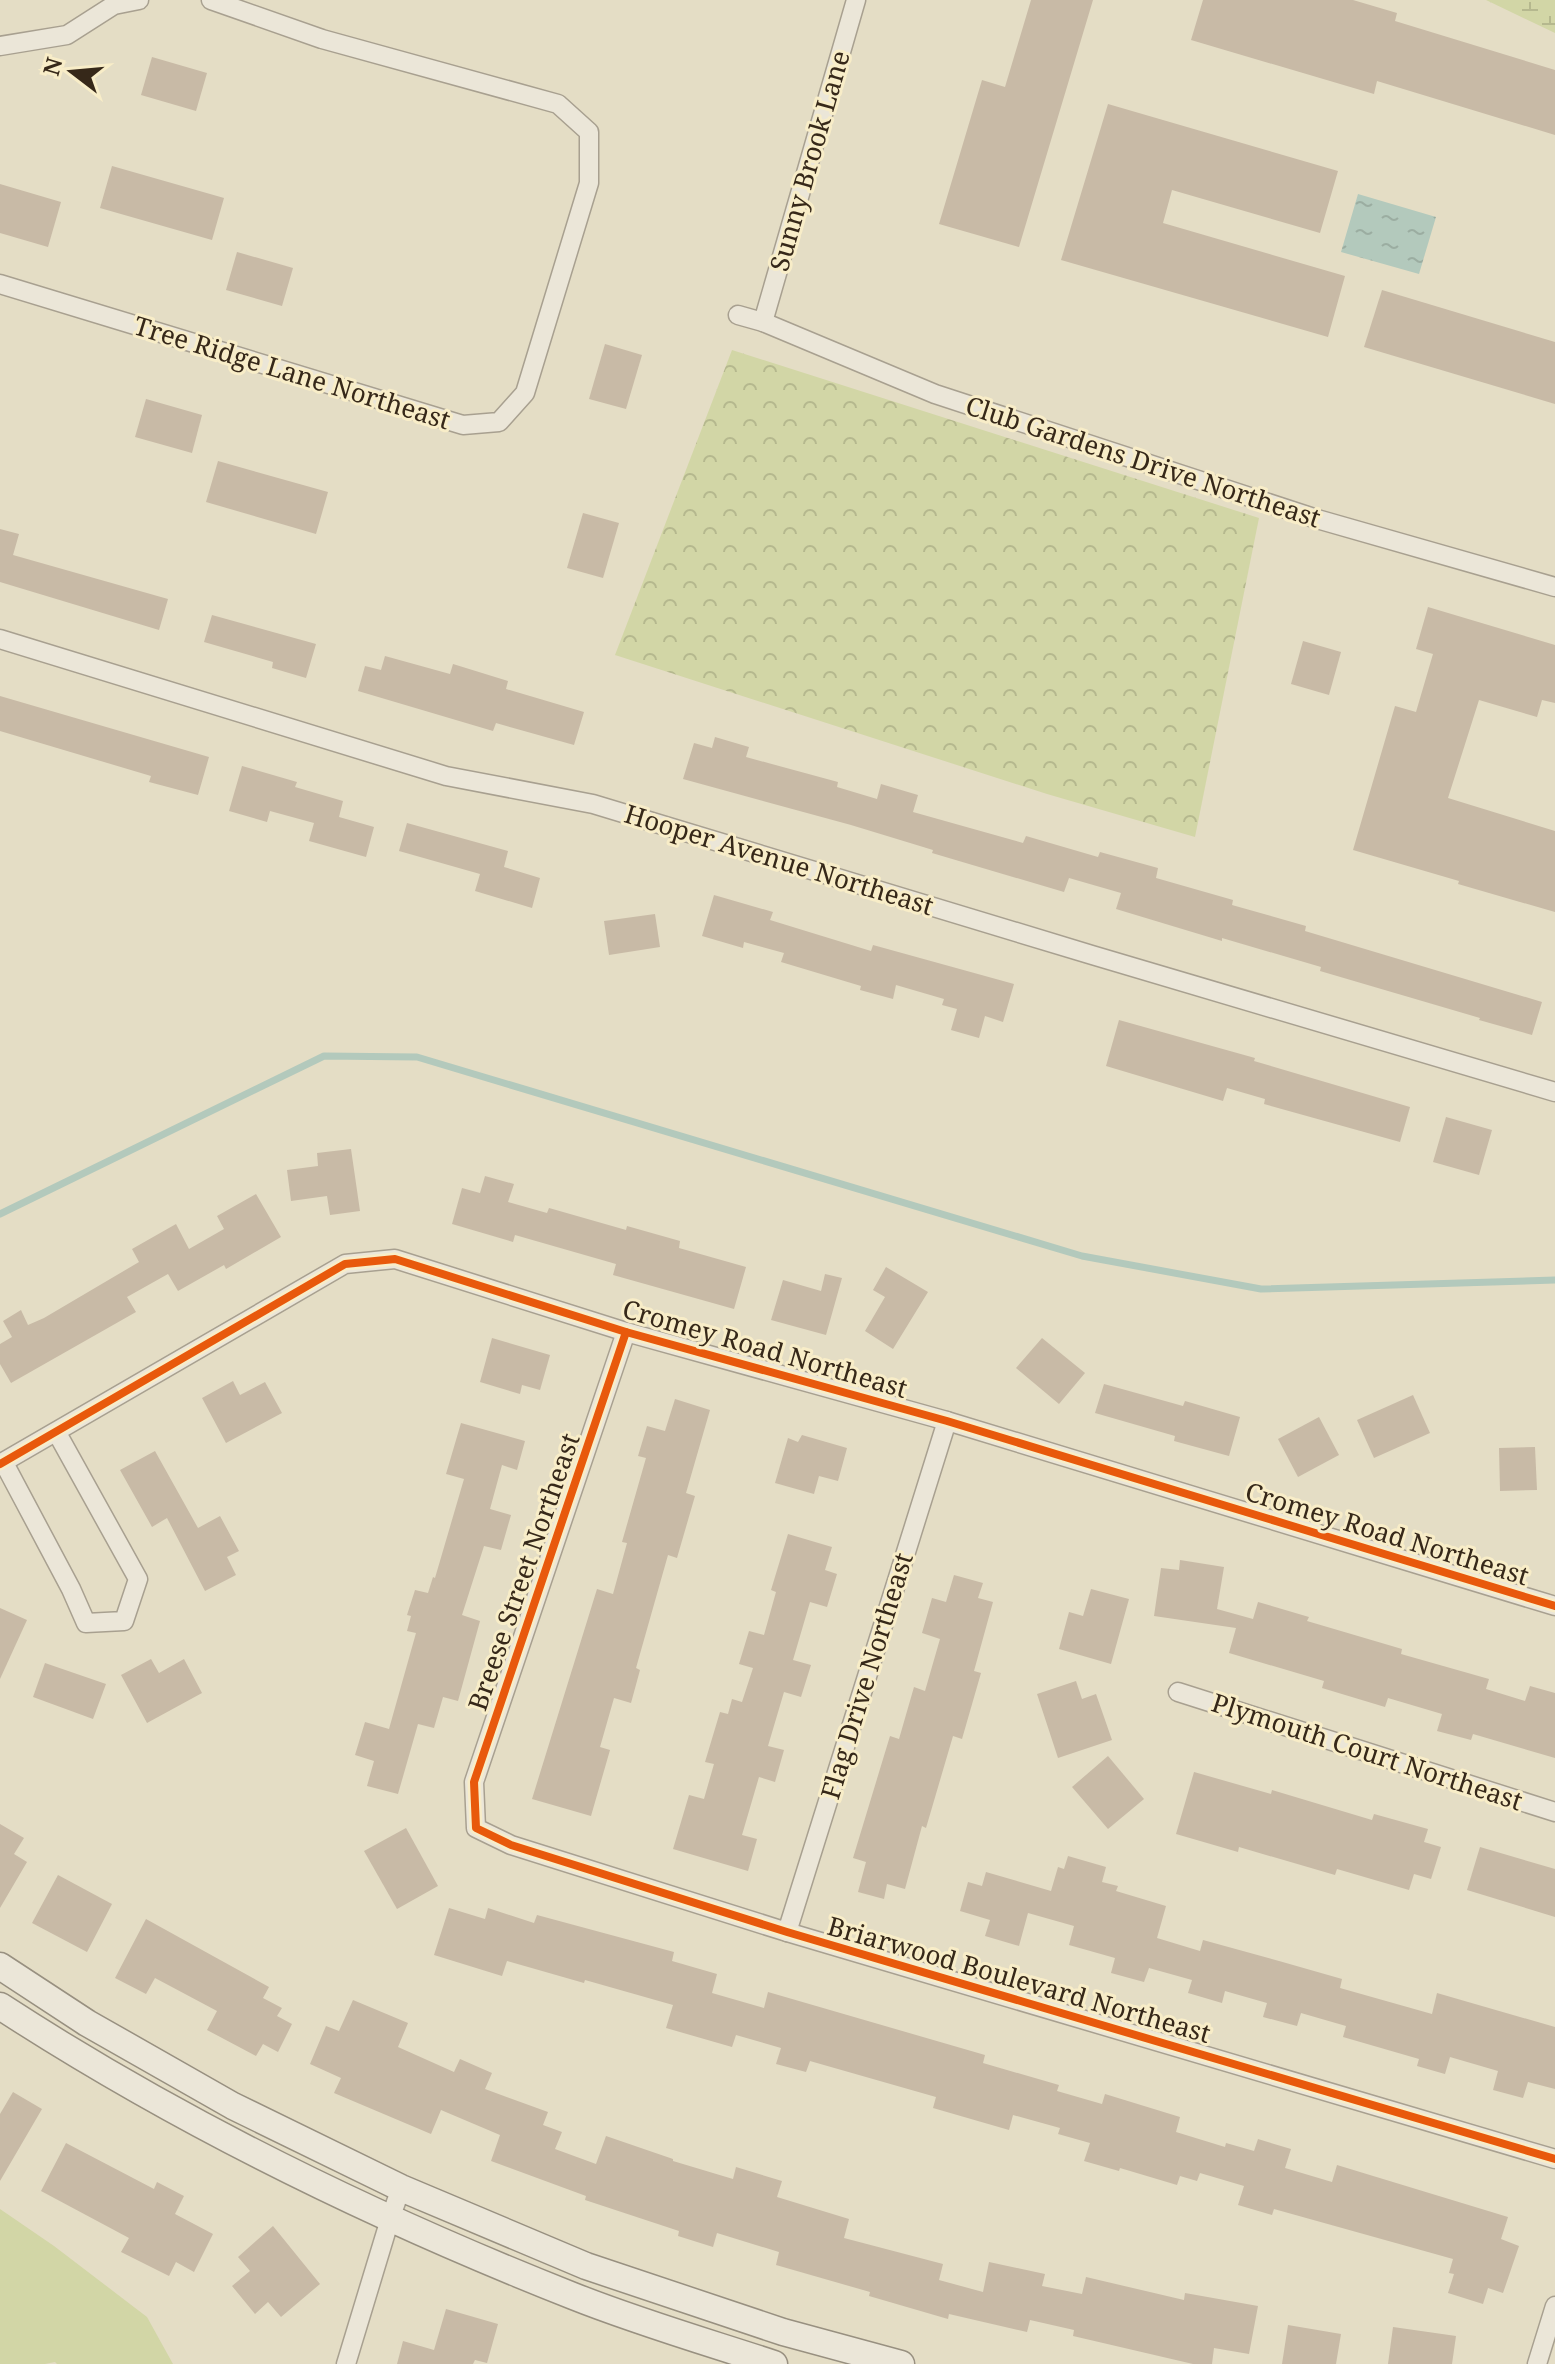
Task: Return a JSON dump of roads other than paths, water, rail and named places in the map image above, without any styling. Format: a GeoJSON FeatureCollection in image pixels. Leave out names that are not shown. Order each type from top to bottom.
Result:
{"type":"FeatureCollection","features":[{"type":"Feature","properties":{"kind":"street"},"geometry":{"type":"LineString","coordinates":[[0,46],[67,35],[114,5],[139,0]]}},
{"type":"Feature","properties":{"kind":"street","name":"Tree Ridge Lane Northeast"},"geometry":{"type":"LineString","coordinates":[[0,284],[463,425],[499,422],[525,393],[589,183],[589,132],[558,104],[322,39],[211,0]]}},
{"type":"Feature","properties":{"kind":"street","name":"Sunny Brook Lane"},"geometry":{"type":"LineString","coordinates":[[763,322],[856,0]]}},
{"type":"Feature","properties":{"kind":"street","name":"Club Gardens Drive Northeast"},"geometry":{"type":"LineString","coordinates":[[738,315],[763,322],[935,394],[1317,519],[1555,587]]}},
{"type":"Feature","properties":{"kind":"street","name":"Hooper Avenue Northeast"},"geometry":{"type":"LineString","coordinates":[[0,639],[446,776],[593,804],[1555,1092]]}},
{"type":"Feature","properties":{"kind":"street","name":"Cromey Road Northeast"},"geometry":{"type":"LineString","coordinates":[[2,1464],[345,1264],[395,1259],[626,1332],[947,1421],[1555,1606]]}},
{"type":"Feature","properties":{"kind":"street","name":"Breese Street Northeast"},"geometry":{"type":"LineString","coordinates":[[476,1828],[474,1782],[626,1332]]}},
{"type":"Feature","properties":{"kind":"street","name":"Flag Drive Northeast"},"geometry":{"type":"LineString","coordinates":[[787,1932],[947,1421]]}},
{"type":"Feature","properties":{"kind":"street"},"geometry":{"type":"LineString","coordinates":[[2,1464],[71,1589],[86,1623],[124,1621],[138,1579],[57,1433]]}},
{"type":"Feature","properties":{"kind":"street","name":"Plymouth Court Northeast"},"geometry":{"type":"LineString","coordinates":[[1178,1692],[1555,1812]]}},
{"type":"Feature","properties":{"kind":"street","name":"Briarwood Boulevard Northeast"},"geometry":{"type":"LineString","coordinates":[[476,1828],[511,1845],[787,1932],[1555,2159]]}},
{"type":"Feature","properties":{"kind":"street"},"geometry":{"type":"LineString","coordinates":[[0,1966],[87,2023],[233,2106],[401,2188],[586,2266],[783,2332],[901,2364]]}},
{"type":"Feature","properties":{"kind":"street"},"geometry":{"type":"LineString","coordinates":[[0,2006],[73,2054],[220,2136],[390,2219],[575,2297],[773,2364],[783,2332]]}},
{"type":"Feature","properties":{"kind":"street"},"geometry":{"type":"LineString","coordinates":[[109,2074],[127,2046]]}},
{"type":"Feature","properties":{"kind":"street"},"geometry":{"type":"LineString","coordinates":[[346,2364],[401,2188]]}},
{"type":"Feature","properties":{"kind":"street"},"geometry":{"type":"LineString","coordinates":[[1537,2364],[1555,2306]]}},
{"type":"Feature","properties":{"kind":"water"},"geometry":{"type":"Polygon","coordinates":[[[1358,194],[1436,217],[1419,274],[1341,252],[1358,194]]]}},
{"type":"Feature","properties":{"kind":"waterway"},"geometry":{"type":"LineString","coordinates":[[0,1214],[324,1056],[417,1057],[1082,1256],[1261,1289],[1555,1280]]}}]}
